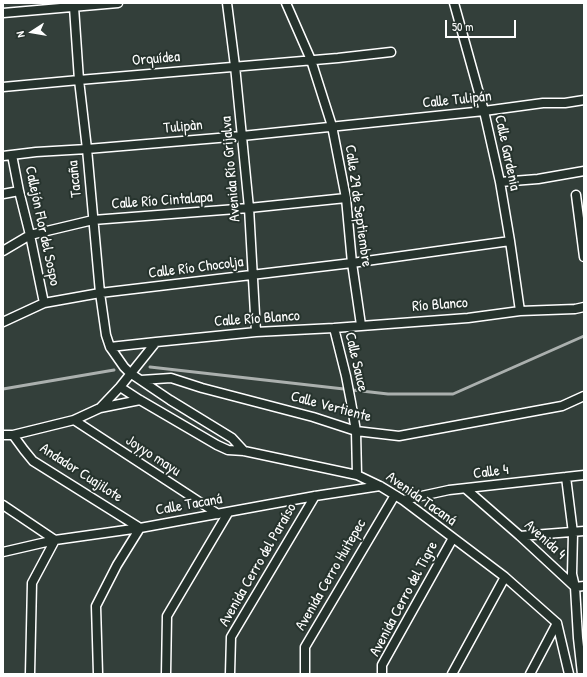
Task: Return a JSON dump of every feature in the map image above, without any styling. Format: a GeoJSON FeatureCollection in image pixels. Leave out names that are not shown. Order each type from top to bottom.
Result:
{"type":"FeatureCollection","features":[{"type":"Feature","properties":{"kind":"street"},"geometry":{"type":"LineString","coordinates":[[3,13],[118,3]]}},
{"type":"Feature","properties":{"kind":"street","name":"Avenida Río Grijalva"},"geometry":{"type":"LineString","coordinates":[[227,3],[235,66],[249,208],[256,332]]}},
{"type":"Feature","properties":{"kind":"street","name":"Calle 29 de Septiembre"},"geometry":{"type":"LineString","coordinates":[[286,3],[311,60],[332,126],[346,198],[352,263],[361,325]]}},
{"type":"Feature","properties":{"kind":"street","name":"Calle Gardenia"},"geometry":{"type":"LineString","coordinates":[[454,3],[484,111],[500,182],[520,311]]}},
{"type":"Feature","properties":{"kind":"street","name":"Tacaña"},"geometry":{"type":"LineString","coordinates":[[74,7],[79,80],[100,293],[106,335],[110,347]]}},
{"type":"Feature","properties":{"kind":"street","name":"Orquídea"},"geometry":{"type":"LineString","coordinates":[[3,87],[391,52]]}},
{"type":"Feature","properties":{"kind":"street","name":"Calle Tulipán"},"geometry":{"type":"LineString","coordinates":[[332,126],[484,111],[543,103],[564,103],[584,100]]}},
{"type":"Feature","properties":{"kind":"street","name":"Tulipàn"},"geometry":{"type":"LineString","coordinates":[[3,156],[36,152],[242,136],[332,126]]}},
{"type":"Feature","properties":{"kind":"street","name":"Callejón Flor del Sospo"},"geometry":{"type":"LineString","coordinates":[[12,155],[44,303]]}},
{"type":"Feature","properties":{"kind":"street"},"geometry":{"type":"LineString","coordinates":[[500,182],[538,179],[584,171]]}},
{"type":"Feature","properties":{"kind":"street"},"geometry":{"type":"LineString","coordinates":[[3,194],[19,191]]}},
{"type":"Feature","properties":{"kind":"street"},"geometry":{"type":"LineString","coordinates":[[576,195],[584,257]]}},
{"type":"Feature","properties":{"kind":"street","name":"Calle Río Cintalapa"},"geometry":{"type":"LineString","coordinates":[[3,251],[30,235],[93,220],[249,208],[346,198]]}},
{"type":"Feature","properties":{"kind":"street","name":"Calle Río Chocolja"},"geometry":{"type":"LineString","coordinates":[[3,322],[44,303],[100,293],[352,263],[510,241]]}},
{"type":"Feature","properties":{"kind":"street","name":"Río Blanco"},"geometry":{"type":"LineString","coordinates":[[361,325],[468,318],[520,311],[575,309],[584,307]]}},
{"type":"Feature","properties":{"kind":"street","name":"Calle Río Blanco"},"geometry":{"type":"LineString","coordinates":[[110,347],[256,332],[361,325]]}},
{"type":"Feature","properties":{"kind":"street","name":"Calle Sauce"},"geometry":{"type":"LineString","coordinates":[[334,328],[346,376],[356,431],[357,475]]}},
{"type":"Feature","properties":{"kind":"street"},"geometry":{"type":"LineString","coordinates":[[100,408],[120,387],[156,342]]}},
{"type":"Feature","properties":{"kind":"street"},"geometry":{"type":"LineString","coordinates":[[110,347],[130,373],[170,400],[232,438],[244,451]]}},
{"type":"Feature","properties":{"kind":"street","name":"Calle Vertiente"},"geometry":{"type":"LineString","coordinates":[[141,380],[171,378],[202,388],[313,417],[356,431],[399,436],[562,406],[584,396]]}},
{"type":"Feature","properties":{"kind":"street","name":"Avenida Tacaná"},"geometry":{"type":"LineString","coordinates":[[120,387],[217,445],[228,450],[244,451],[357,475],[380,486],[403,500],[505,577],[557,623]]}},
{"type":"Feature","properties":{"kind":"street"},"geometry":{"type":"LineString","coordinates":[[3,435],[13,435],[74,420],[100,408],[140,400]]}},
{"type":"Feature","properties":{"kind":"street","name":"Joyyo mayu"},"geometry":{"type":"LineString","coordinates":[[74,420],[218,514]]}},
{"type":"Feature","properties":{"kind":"street","name":"Andador Cuajilote"},"geometry":{"type":"LineString","coordinates":[[13,435],[33,461],[140,528]]}},
{"type":"Feature","properties":{"kind":"street","name":"Calle 4"},"geometry":{"type":"LineString","coordinates":[[403,500],[449,490],[584,474]]}},
{"type":"Feature","properties":{"kind":"street"},"geometry":{"type":"LineString","coordinates":[[566,477],[573,533],[572,574],[581,637],[582,674]]}},
{"type":"Feature","properties":{"kind":"street","name":"Calle Tacaná"},"geometry":{"type":"LineString","coordinates":[[3,552],[56,540],[140,528],[314,496],[380,486]]}},
{"type":"Feature","properties":{"kind":"street","name":"Avenida 4"},"geometry":{"type":"LineString","coordinates":[[466,489],[575,587]]}},
{"type":"Feature","properties":{"kind":"street","name":"Avenida Cerro Huitepec"},"geometry":{"type":"LineString","coordinates":[[306,674],[305,647],[395,495]]}},
{"type":"Feature","properties":{"kind":"street","name":"Avenida Cerro del Paraíso"},"geometry":{"type":"LineString","coordinates":[[230,674],[231,638],[314,496]]}},
{"type":"Feature","properties":{"kind":"street"},"geometry":{"type":"LineString","coordinates":[[3,505],[56,540],[32,582],[30,674]]}},
{"type":"Feature","properties":{"kind":"street"},"geometry":{"type":"LineString","coordinates":[[166,674],[167,616],[228,513]]}},
{"type":"Feature","properties":{"kind":"street"},"geometry":{"type":"LineString","coordinates":[[98,674],[96,606],[117,564],[140,528]]}},
{"type":"Feature","properties":{"kind":"street"},"geometry":{"type":"LineString","coordinates":[[520,536],[584,531]]}},
{"type":"Feature","properties":{"kind":"street","name":"Avenida Cerro del Tigre"},"geometry":{"type":"LineString","coordinates":[[382,674],[382,665],[453,538]]}},
{"type":"Feature","properties":{"kind":"street"},"geometry":{"type":"LineString","coordinates":[[452,674],[505,577]]}},
{"type":"Feature","properties":{"kind":"street"},"geometry":{"type":"LineString","coordinates":[[575,587],[584,586]]}},
{"type":"Feature","properties":{"kind":"street"},"geometry":{"type":"LineString","coordinates":[[530,674],[557,623]]}},
{"type":"Feature","properties":{"kind":"street"},"geometry":{"type":"LineString","coordinates":[[557,623],[569,674]]}},
{"type":"Feature","properties":{"kind":"waterway"},"geometry":{"type":"LineString","coordinates":[[150,367],[388,394],[453,394],[584,336]]}},
{"type":"Feature","properties":{"kind":"waterway"},"geometry":{"type":"LineString","coordinates":[[3,389],[114,370]]}}]}
